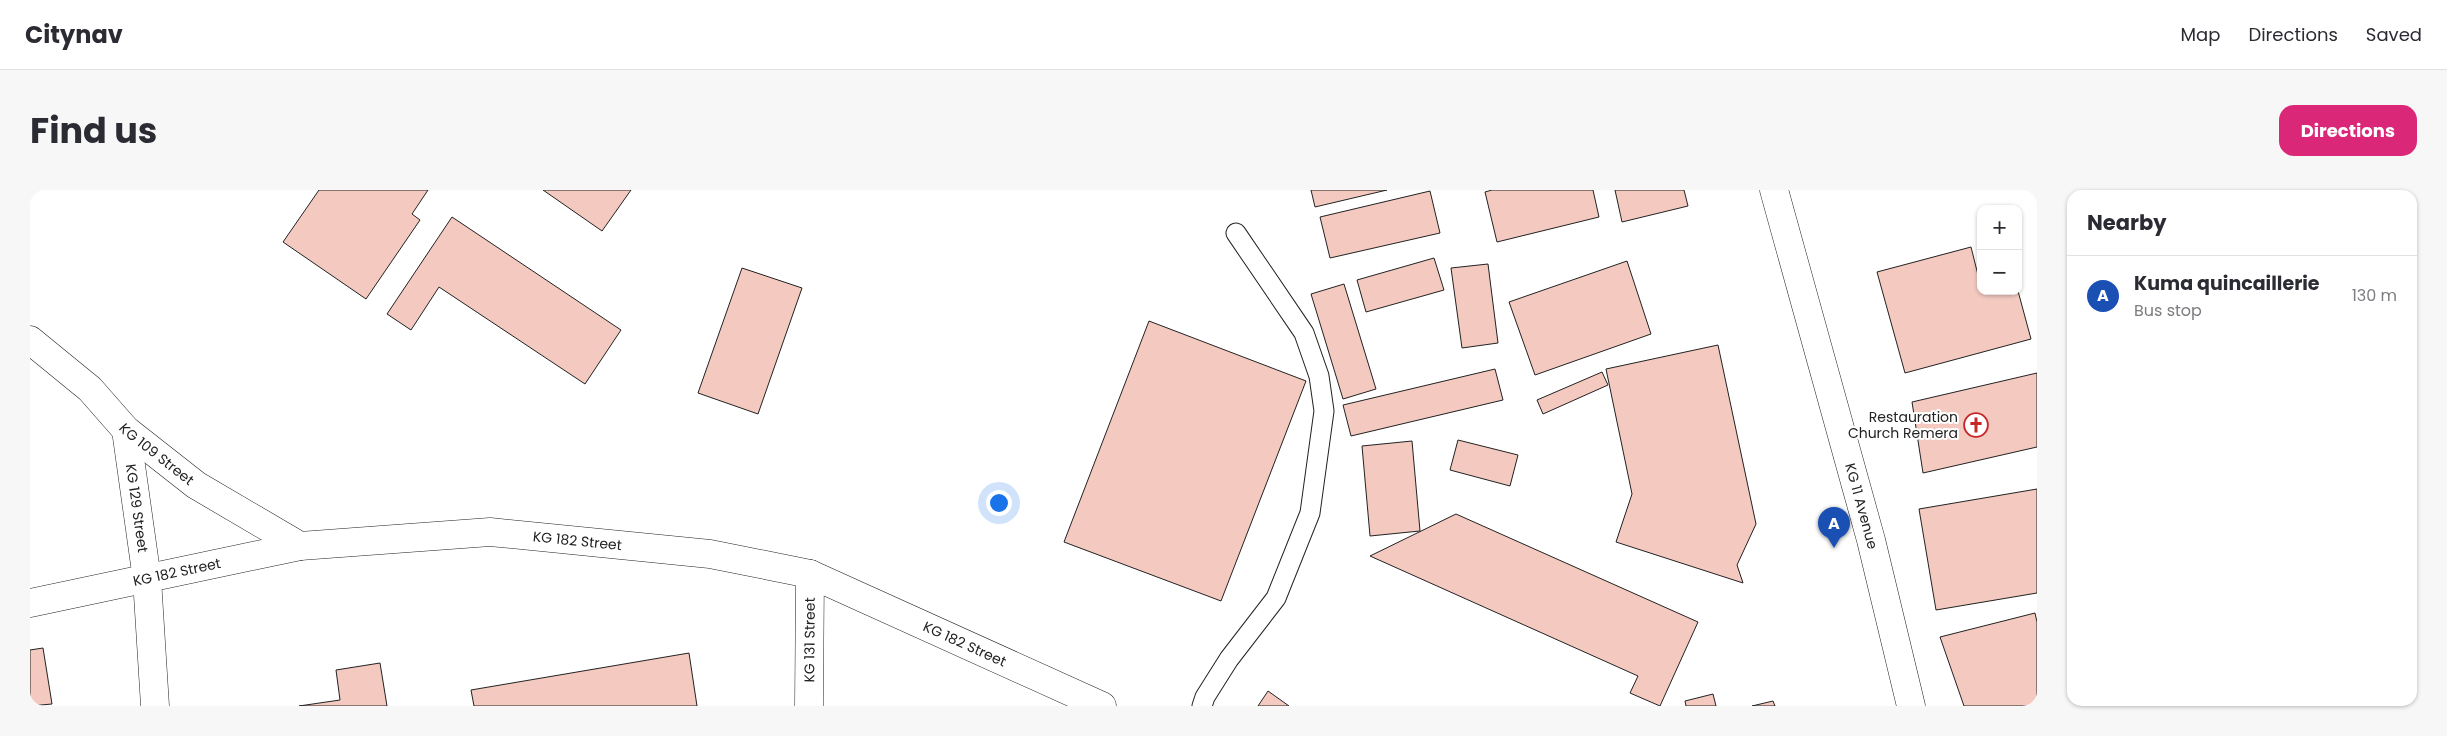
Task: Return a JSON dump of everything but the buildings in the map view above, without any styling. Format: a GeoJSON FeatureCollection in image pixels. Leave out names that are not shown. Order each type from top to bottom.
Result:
{"type":"FeatureCollection","features":[{"type":"Feature","properties":{"kind":"street","name":"KG 11 Avenue"},"geometry":{"type":"LineString","coordinates":[[1774,190],[1871,540],[1911,706]]}},
{"type":"Feature","properties":{"kind":"street","name":"KG 109 Street"},"geometry":{"type":"LineString","coordinates":[[30,340],[90,389],[126,430],[196,485],[300,546]]}},
{"type":"Feature","properties":{"kind":"street","name":"KG 129 Street"},"geometry":{"type":"LineString","coordinates":[[126,430],[147,579],[155,706]]}},
{"type":"Feature","properties":{"kind":"street","name":"KG 182 Street"},"geometry":{"type":"LineString","coordinates":[[30,603],[300,546],[490,532],[710,554],[810,574],[1102,706]]}},
{"type":"Feature","properties":{"kind":"street","name":"KG 131 Street"},"geometry":{"type":"LineString","coordinates":[[808,706],[810,574]]}},
{"type":"Feature","properties":{"kind":"lane"},"geometry":{"type":"LineString","coordinates":[[1202,706],[1205,697],[1229,659],[1276,598],[1310,513],[1324,411],[1319,376],[1304,334],[1236,233]]}},
{"type":"Feature","properties":{"kind":"place","name":"Restauration Church Remera"},"geometry":{"type":"Point","coordinates":[1976,425]}},
{"type":"Feature","properties":{"kind":"place","name":"Kuma quincaillerie"},"geometry":{"type":"Point","coordinates":[1834,548]}}]}
